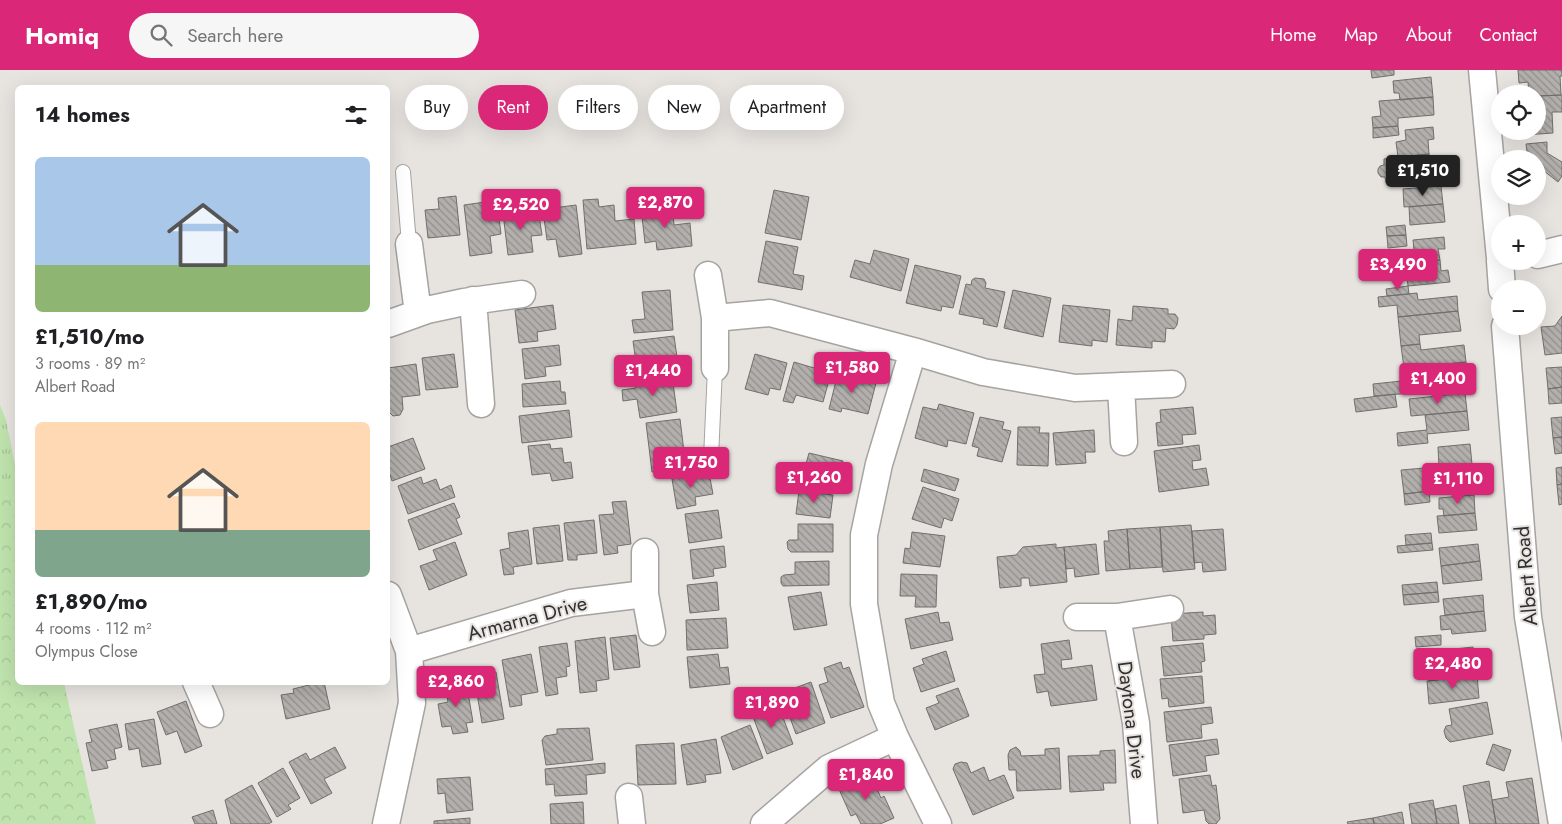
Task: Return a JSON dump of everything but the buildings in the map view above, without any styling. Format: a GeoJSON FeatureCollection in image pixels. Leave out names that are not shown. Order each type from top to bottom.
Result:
{"type":"FeatureCollection","features":[{"type":"Feature","properties":{"kind":"street"},"geometry":{"type":"LineString","coordinates":[[1482,70],[1497,215]]}},
{"type":"Feature","properties":{"kind":"street"},"geometry":{"type":"LineString","coordinates":[[409,244],[418,313]]}},
{"type":"Feature","properties":{"kind":"street"},"geometry":{"type":"LineString","coordinates":[[1546,253],[1562,249]]}},
{"type":"Feature","properties":{"kind":"street"},"geometry":{"type":"LineString","coordinates":[[708,275],[715,318],[715,368]]}},
{"type":"Feature","properties":{"kind":"street"},"geometry":{"type":"LineString","coordinates":[[390,323],[418,313],[473,300],[522,294]]}},
{"type":"Feature","properties":{"kind":"street"},"geometry":{"type":"LineString","coordinates":[[473,300],[481,404]]}},
{"type":"Feature","properties":{"kind":"street"},"geometry":{"type":"LineString","coordinates":[[715,318],[770,313],[913,350],[982,372],[1075,388],[1172,384]]}},
{"type":"Feature","properties":{"kind":"street","name":"Albert Road"},"geometry":{"type":"LineString","coordinates":[[1506,335],[1528,617],[1562,824]]}},
{"type":"Feature","properties":{"kind":"street"},"geometry":{"type":"LineString","coordinates":[[913,350],[879,464],[864,535],[864,604],[881,702],[895,737],[938,824]]}},
{"type":"Feature","properties":{"kind":"street"},"geometry":{"type":"LineString","coordinates":[[1121,386],[1124,442]]}},
{"type":"Feature","properties":{"kind":"street"},"geometry":{"type":"LineString","coordinates":[[645,552],[645,594],[652,632]]}},
{"type":"Feature","properties":{"kind":"street","name":"Armarna Drive"},"geometry":{"type":"LineString","coordinates":[[409,650],[571,603],[645,594]]}},
{"type":"Feature","properties":{"kind":"street"},"geometry":{"type":"LineString","coordinates":[[386,824],[412,702],[409,650],[390,600]]}},
{"type":"Feature","properties":{"kind":"street"},"geometry":{"type":"LineString","coordinates":[[1078,617],[1117,617],[1170,609]]}},
{"type":"Feature","properties":{"kind":"street","name":"Daytona Drive"},"geometry":{"type":"LineString","coordinates":[[1117,617],[1136,723],[1144,824]]}},
{"type":"Feature","properties":{"kind":"street"},"geometry":{"type":"LineString","coordinates":[[197,685],[210,714]]}},
{"type":"Feature","properties":{"kind":"street"},"geometry":{"type":"LineString","coordinates":[[764,824],[830,768],[895,737]]}},
{"type":"Feature","properties":{"kind":"street"},"geometry":{"type":"LineString","coordinates":[[629,797],[632,824]]}},
{"type":"Feature","properties":{"kind":"lane"},"geometry":{"type":"LineString","coordinates":[[403,172],[409,244]]}},
{"type":"Feature","properties":{"kind":"lane"},"geometry":{"type":"LineString","coordinates":[[711,458],[715,368]]}},
{"type":"Feature","properties":{"kind":"green space"},"geometry":{"type":"Polygon","coordinates":[[[0,405],[6,420],[15,464],[15,506],[5,496],[0,496],[0,405]]]}},
{"type":"Feature","properties":{"kind":"green space"},"geometry":{"type":"Polygon","coordinates":[[[0,496],[5,496],[15,506],[15,685],[64,685],[96,824],[0,824],[0,496]]]}}]}
